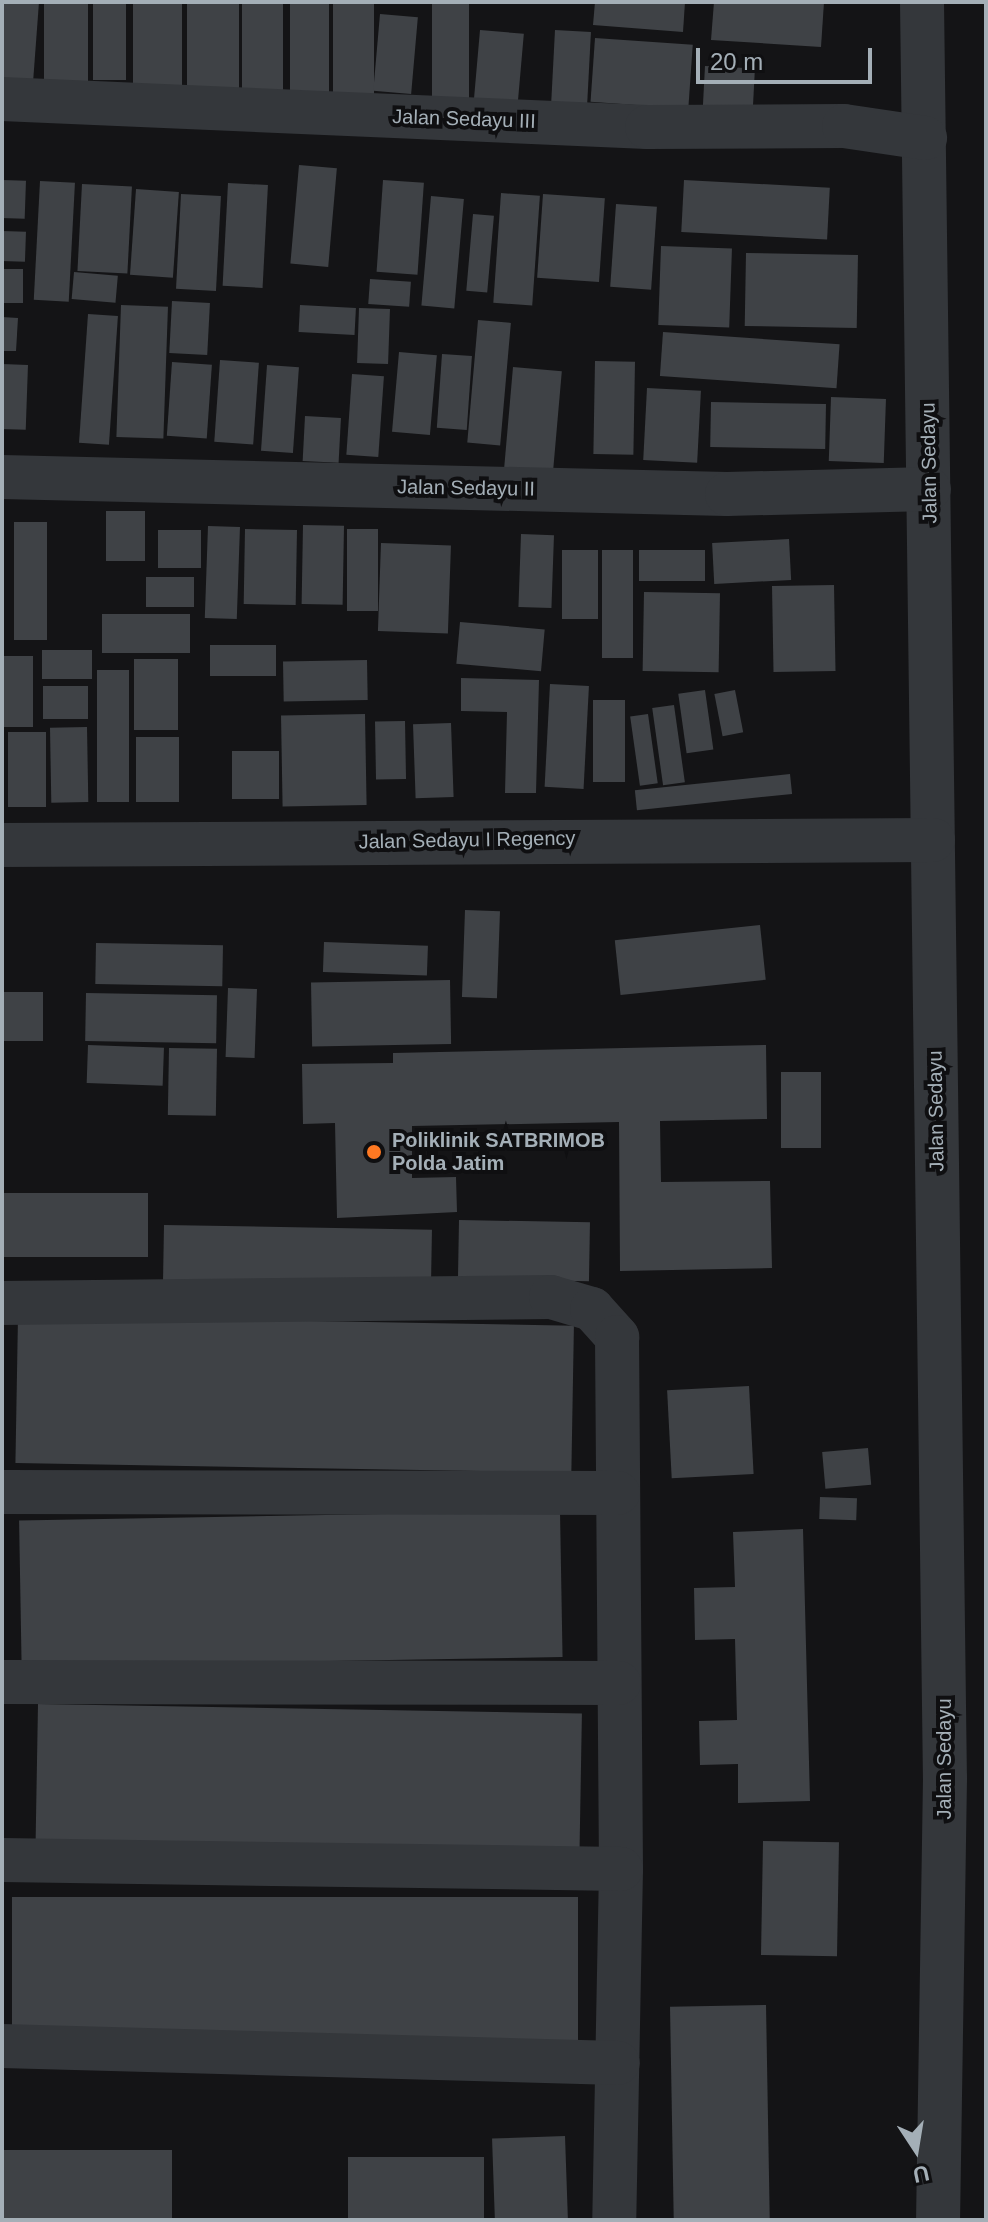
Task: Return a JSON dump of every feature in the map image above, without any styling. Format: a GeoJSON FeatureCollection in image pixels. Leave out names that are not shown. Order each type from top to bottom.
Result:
{"type":"FeatureCollection","features":[{"type":"Feature","properties":{"kind":"street","name":"Jalan Sedayu"},"geometry":{"type":"LineString","coordinates":[[922,2],[945,1778],[938,2220]]}},
{"type":"Feature","properties":{"kind":"street","name":"Jalan Sedayu III"},"geometry":{"type":"LineString","coordinates":[[2,99],[647,127],[844,126],[925,138]]}},
{"type":"Feature","properties":{"kind":"street","name":"Jalan Sedayu II"},"geometry":{"type":"LineString","coordinates":[[2,477],[727,494],[929,489]]}},
{"type":"Feature","properties":{"kind":"street","name":"Jalan Sedayu I Regency"},"geometry":{"type":"LineString","coordinates":[[2,845],[933,840]]}},
{"type":"Feature","properties":{"kind":"street"},"geometry":{"type":"LineString","coordinates":[[2,1303],[551,1297],[592,1309],[617,1337],[621,1869],[614,2220]]}},
{"type":"Feature","properties":{"kind":"street"},"geometry":{"type":"LineString","coordinates":[[2,1492],[618,1493]]}},
{"type":"Feature","properties":{"kind":"street"},"geometry":{"type":"LineString","coordinates":[[2,1682],[619,1683]]}},
{"type":"Feature","properties":{"kind":"street"},"geometry":{"type":"LineString","coordinates":[[2,1860],[621,1869]]}},
{"type":"Feature","properties":{"kind":"street"},"geometry":{"type":"LineString","coordinates":[[2,2046],[618,2063]]}},
{"type":"Feature","properties":{"kind":"shaded area"},"geometry":{"type":"Polygon","coordinates":[[[986,2],[986,2220],[984,2220],[986,2]]]}},
{"type":"Feature","properties":{"kind":"building"},"geometry":{"type":"Polygon","coordinates":[[[2,2],[39,2],[32,96],[2,94],[2,2]]]}},
{"type":"Feature","properties":{"kind":"building"},"geometry":{"type":"Polygon","coordinates":[[[44,2],[88,2],[88,86],[44,86],[44,2]]]}},
{"type":"Feature","properties":{"kind":"building"},"geometry":{"type":"Polygon","coordinates":[[[93,2],[126,2],[126,80],[93,80],[93,2]]]}},
{"type":"Feature","properties":{"kind":"building"},"geometry":{"type":"Polygon","coordinates":[[[133,2],[182,2],[182,100],[133,100],[133,2]]]}},
{"type":"Feature","properties":{"kind":"building"},"geometry":{"type":"Polygon","coordinates":[[[187,2],[239,2],[239,95],[187,95],[187,2]]]}},
{"type":"Feature","properties":{"kind":"building"},"geometry":{"type":"Polygon","coordinates":[[[242,2],[283,2],[283,99],[242,99],[242,2]]]}},
{"type":"Feature","properties":{"kind":"building"},"geometry":{"type":"Polygon","coordinates":[[[290,2],[329,2],[329,99],[290,99],[290,2]]]}},
{"type":"Feature","properties":{"kind":"building"},"geometry":{"type":"Polygon","coordinates":[[[333,2],[374,2],[374,95],[333,95],[333,2]]]}},
{"type":"Feature","properties":{"kind":"building"},"geometry":{"type":"Polygon","coordinates":[[[432,2],[469,2],[469,106],[432,106],[432,2]]]}},
{"type":"Feature","properties":{"kind":"building"},"geometry":{"type":"Polygon","coordinates":[[[595,2],[685,2],[683,32],[593,25],[595,2]]]}},
{"type":"Feature","properties":{"kind":"building"},"geometry":{"type":"Polygon","coordinates":[[[714,2],[824,2],[821,47],[711,40],[714,2]]]}},
{"type":"Feature","properties":{"kind":"building"},"geometry":{"type":"Polygon","coordinates":[[[380,14],[418,17],[411,94],[373,91],[380,14]]]}},
{"type":"Feature","properties":{"kind":"building"},"geometry":{"type":"Polygon","coordinates":[[[480,30],[524,34],[517,109],[473,105],[480,30]]]}},
{"type":"Feature","properties":{"kind":"building"},"geometry":{"type":"Polygon","coordinates":[[[555,30],[591,32],[587,106],[551,104],[555,30]]]}},
{"type":"Feature","properties":{"kind":"building"},"geometry":{"type":"Polygon","coordinates":[[[595,38],[693,45],[688,109],[591,102],[595,38]]]}},
{"type":"Feature","properties":{"kind":"building"},"geometry":{"type":"Polygon","coordinates":[[[705,66],[755,69],[753,115],[703,112],[705,66]]]}},
{"type":"Feature","properties":{"kind":"building"},"geometry":{"type":"Polygon","coordinates":[[[299,165],[337,168],[328,267],[290,264],[299,165]]]}},
{"type":"Feature","properties":{"kind":"building"},"geometry":{"type":"Polygon","coordinates":[[[2,180],[26,181],[25,219],[2,218],[2,180]]]}},
{"type":"Feature","properties":{"kind":"building"},"geometry":{"type":"Polygon","coordinates":[[[383,180],[424,183],[417,275],[377,272],[383,180]]]}},
{"type":"Feature","properties":{"kind":"building"},"geometry":{"type":"Polygon","coordinates":[[[684,180],[830,188],[827,240],[681,232],[684,180]]]}},
{"type":"Feature","properties":{"kind":"building"},"geometry":{"type":"Polygon","coordinates":[[[40,181],[75,183],[69,302],[34,300],[40,181]]]}},
{"type":"Feature","properties":{"kind":"building"},"geometry":{"type":"Polygon","coordinates":[[[228,183],[268,185],[263,288],[223,286],[228,183]]]}},
{"type":"Feature","properties":{"kind":"building"},"geometry":{"type":"Polygon","coordinates":[[[82,184],[132,187],[127,273],[77,271],[82,184]]]}},
{"type":"Feature","properties":{"kind":"building"},"geometry":{"type":"Polygon","coordinates":[[[136,189],[179,192],[173,278],[130,275],[136,189]]]}},
{"type":"Feature","properties":{"kind":"building"},"geometry":{"type":"Polygon","coordinates":[[[501,193],[540,196],[532,305],[493,303],[501,193]]]}},
{"type":"Feature","properties":{"kind":"building"},"geometry":{"type":"Polygon","coordinates":[[[181,194],[221,196],[216,291],[176,289],[181,194]]]}},
{"type":"Feature","properties":{"kind":"building"},"geometry":{"type":"Polygon","coordinates":[[[543,194],[605,198],[599,282],[537,278],[543,194]]]}},
{"type":"Feature","properties":{"kind":"building"},"geometry":{"type":"Polygon","coordinates":[[[431,196],[464,199],[454,308],[421,306],[431,196]]]}},
{"type":"Feature","properties":{"kind":"building"},"geometry":{"type":"Polygon","coordinates":[[[616,204],[657,207],[651,290],[610,287],[616,204]]]}},
{"type":"Feature","properties":{"kind":"building"},"geometry":{"type":"Polygon","coordinates":[[[473,214],[494,216],[487,293],[466,291],[473,214]]]}},
{"type":"Feature","properties":{"kind":"building"},"geometry":{"type":"Polygon","coordinates":[[[2,231],[26,232],[25,262],[2,261],[2,231]]]}},
{"type":"Feature","properties":{"kind":"building"},"geometry":{"type":"Polygon","coordinates":[[[661,246],[732,248],[729,327],[658,325],[661,246]]]}},
{"type":"Feature","properties":{"kind":"building"},"geometry":{"type":"Polygon","coordinates":[[[746,253],[858,255],[857,328],[745,326],[746,253]]]}},
{"type":"Feature","properties":{"kind":"building"},"geometry":{"type":"Polygon","coordinates":[[[2,269],[23,269],[23,303],[2,303],[2,269]]]}},
{"type":"Feature","properties":{"kind":"building"},"geometry":{"type":"Polygon","coordinates":[[[74,272],[118,276],[115,303],[72,299],[74,272]]]}},
{"type":"Feature","properties":{"kind":"building"},"geometry":{"type":"Polygon","coordinates":[[[370,279],[411,282],[409,307],[368,304],[370,279]]]}},
{"type":"Feature","properties":{"kind":"building"},"geometry":{"type":"Polygon","coordinates":[[[172,301],[210,303],[207,355],[169,353],[172,301]]]}},
{"type":"Feature","properties":{"kind":"building"},"geometry":{"type":"Polygon","coordinates":[[[121,305],[168,307],[163,439],[116,437],[121,305]]]}},
{"type":"Feature","properties":{"kind":"building"},"geometry":{"type":"Polygon","coordinates":[[[300,305],[356,308],[355,335],[299,332],[300,305]]]}},
{"type":"Feature","properties":{"kind":"building"},"geometry":{"type":"Polygon","coordinates":[[[359,308],[390,309],[388,364],[357,363],[359,308]]]}},
{"type":"Feature","properties":{"kind":"building"},"geometry":{"type":"Polygon","coordinates":[[[88,314],[118,316],[109,445],[79,443],[88,314]]]}},
{"type":"Feature","properties":{"kind":"building"},"geometry":{"type":"Polygon","coordinates":[[[2,317],[18,318],[16,351],[2,351],[2,317]]]}},
{"type":"Feature","properties":{"kind":"building"},"geometry":{"type":"Polygon","coordinates":[[[478,320],[511,323],[500,445],[467,443],[478,320]]]}},
{"type":"Feature","properties":{"kind":"building"},"geometry":{"type":"Polygon","coordinates":[[[663,332],[840,344],[836,388],[660,376],[663,332]]]}},
{"type":"Feature","properties":{"kind":"building"},"geometry":{"type":"Polygon","coordinates":[[[399,352],[437,355],[430,435],[392,432],[399,352]]]}},
{"type":"Feature","properties":{"kind":"building"},"geometry":{"type":"Polygon","coordinates":[[[442,354],[472,356],[467,430],[437,428],[442,354]]]}},
{"type":"Feature","properties":{"kind":"building"},"geometry":{"type":"Polygon","coordinates":[[[220,360],[259,363],[253,445],[214,442],[220,360]]]}},
{"type":"Feature","properties":{"kind":"building"},"geometry":{"type":"Polygon","coordinates":[[[595,361],[635,362],[633,455],[593,454],[595,361]]]}},
{"type":"Feature","properties":{"kind":"building"},"geometry":{"type":"Polygon","coordinates":[[[172,362],[212,365],[207,439],[167,436],[172,362]]]}},
{"type":"Feature","properties":{"kind":"building"},"geometry":{"type":"Polygon","coordinates":[[[2,364],[28,365],[26,430],[2,429],[2,364]]]}},
{"type":"Feature","properties":{"kind":"building"},"geometry":{"type":"Polygon","coordinates":[[[267,365],[299,367],[293,453],[261,451],[267,365]]]}},
{"type":"Feature","properties":{"kind":"building"},"geometry":{"type":"Polygon","coordinates":[[[513,367],[562,371],[552,478],[504,474],[513,367]]]}},
{"type":"Feature","properties":{"kind":"building"},"geometry":{"type":"Polygon","coordinates":[[[352,374],[384,376],[378,457],[346,455],[352,374]]]}},
{"type":"Feature","properties":{"kind":"building"},"geometry":{"type":"Polygon","coordinates":[[[647,388],[701,391],[697,463],[643,460],[647,388]]]}},
{"type":"Feature","properties":{"kind":"building"},"geometry":{"type":"Polygon","coordinates":[[[831,397],[886,399],[884,463],[829,461],[831,397]]]}},
{"type":"Feature","properties":{"kind":"building"},"geometry":{"type":"Polygon","coordinates":[[[711,402],[826,404],[825,449],[710,447],[711,402]]]}},
{"type":"Feature","properties":{"kind":"building"},"geometry":{"type":"Polygon","coordinates":[[[305,416],[341,418],[339,463],[303,461],[305,416]]]}},
{"type":"Feature","properties":{"kind":"building"},"geometry":{"type":"Polygon","coordinates":[[[106,511],[145,511],[145,561],[106,561],[106,511]]]}},
{"type":"Feature","properties":{"kind":"building"},"geometry":{"type":"Polygon","coordinates":[[[14,522],[47,522],[47,640],[14,640],[14,522]]]}},
{"type":"Feature","properties":{"kind":"building"},"geometry":{"type":"Polygon","coordinates":[[[303,525],[344,526],[343,605],[302,604],[303,525]]]}},
{"type":"Feature","properties":{"kind":"building"},"geometry":{"type":"Polygon","coordinates":[[[208,526],[240,527],[237,619],[205,618],[208,526]]]}},
{"type":"Feature","properties":{"kind":"building"},"geometry":{"type":"Polygon","coordinates":[[[245,529],[297,530],[296,605],[244,604],[245,529]]]}},
{"type":"Feature","properties":{"kind":"building"},"geometry":{"type":"Polygon","coordinates":[[[347,529],[378,529],[378,611],[347,611],[347,529]]]}},
{"type":"Feature","properties":{"kind":"building"},"geometry":{"type":"Polygon","coordinates":[[[158,530],[201,530],[201,568],[158,568],[158,530]]]}},
{"type":"Feature","properties":{"kind":"building"},"geometry":{"type":"Polygon","coordinates":[[[521,534],[554,535],[551,608],[518,607],[521,534]]]}},
{"type":"Feature","properties":{"kind":"building"},"geometry":{"type":"Polygon","coordinates":[[[789,539],[791,580],[714,584],[712,543],[789,539]]]}},
{"type":"Feature","properties":{"kind":"building"},"geometry":{"type":"Polygon","coordinates":[[[381,543],[451,545],[448,633],[378,631],[381,543]]]}},
{"type":"Feature","properties":{"kind":"building"},"geometry":{"type":"Polygon","coordinates":[[[562,550],[598,550],[598,619],[562,619],[562,550]]]}},
{"type":"Feature","properties":{"kind":"building"},"geometry":{"type":"Polygon","coordinates":[[[602,550],[633,550],[633,658],[602,658],[602,550]]]}},
{"type":"Feature","properties":{"kind":"building"},"geometry":{"type":"Polygon","coordinates":[[[639,550],[705,550],[705,581],[639,581],[639,550]]]}},
{"type":"Feature","properties":{"kind":"building"},"geometry":{"type":"Polygon","coordinates":[[[146,577],[194,577],[194,607],[146,607],[146,577]]]}},
{"type":"Feature","properties":{"kind":"building"},"geometry":{"type":"Polygon","coordinates":[[[834,585],[836,671],[774,672],[772,586],[834,585]]]}},
{"type":"Feature","properties":{"kind":"building"},"geometry":{"type":"Polygon","coordinates":[[[644,592],[720,593],[719,672],[643,671],[644,592]]]}},
{"type":"Feature","properties":{"kind":"building"},"geometry":{"type":"Polygon","coordinates":[[[102,614],[190,614],[190,653],[102,653],[102,614]]]}},
{"type":"Feature","properties":{"kind":"building"},"geometry":{"type":"Polygon","coordinates":[[[460,622],[545,629],[541,671],[456,664],[460,622]]]}},
{"type":"Feature","properties":{"kind":"building"},"geometry":{"type":"Polygon","coordinates":[[[210,645],[276,645],[276,676],[210,676],[210,645]]]}},
{"type":"Feature","properties":{"kind":"building"},"geometry":{"type":"Polygon","coordinates":[[[42,650],[92,650],[92,679],[42,679],[42,650]]]}},
{"type":"Feature","properties":{"kind":"building"},"geometry":{"type":"Polygon","coordinates":[[[2,656],[33,656],[33,727],[2,727],[2,656]]]}},
{"type":"Feature","properties":{"kind":"building"},"geometry":{"type":"Polygon","coordinates":[[[134,659],[178,659],[178,730],[134,730],[134,659]]]}},
{"type":"Feature","properties":{"kind":"building"},"geometry":{"type":"Polygon","coordinates":[[[367,660],[368,700],[284,701],[283,661],[367,660]]]}},
{"type":"Feature","properties":{"kind":"building"},"geometry":{"type":"Polygon","coordinates":[[[97,670],[129,670],[129,802],[97,802],[97,670]]]}},
{"type":"Feature","properties":{"kind":"building"},"geometry":{"type":"Polygon","coordinates":[[[461,678],[539,680],[536,793],[505,793],[507,712],[461,711],[461,678]]]}},
{"type":"Feature","properties":{"kind":"building"},"geometry":{"type":"Polygon","coordinates":[[[550,684],[589,686],[584,789],[545,787],[550,684]]]}},
{"type":"Feature","properties":{"kind":"building"},"geometry":{"type":"Polygon","coordinates":[[[43,686],[88,686],[88,719],[43,719],[43,686]]]}},
{"type":"Feature","properties":{"kind":"building"},"geometry":{"type":"Polygon","coordinates":[[[705,690],[713,749],[687,753],[678,694],[705,690]]]}},
{"type":"Feature","properties":{"kind":"building"},"geometry":{"type":"Polygon","coordinates":[[[735,690],[743,732],[723,736],[714,694],[735,690]]]}},
{"type":"Feature","properties":{"kind":"building"},"geometry":{"type":"Polygon","coordinates":[[[593,700],[625,700],[625,782],[593,782],[593,700]]]}},
{"type":"Feature","properties":{"kind":"building"},"geometry":{"type":"Polygon","coordinates":[[[674,705],[685,782],[663,785],[652,708],[674,705]]]}},
{"type":"Feature","properties":{"kind":"building"},"geometry":{"type":"Polygon","coordinates":[[[365,714],[367,805],[283,806],[281,715],[365,714]]]}},
{"type":"Feature","properties":{"kind":"building"},"geometry":{"type":"Polygon","coordinates":[[[648,714],[658,783],[640,786],[630,717],[648,714]]]}},
{"type":"Feature","properties":{"kind":"building"},"geometry":{"type":"Polygon","coordinates":[[[405,721],[406,779],[376,780],[375,722],[405,721]]]}},
{"type":"Feature","properties":{"kind":"building"},"geometry":{"type":"Polygon","coordinates":[[[451,723],[454,797],[416,798],[413,724],[451,723]]]}},
{"type":"Feature","properties":{"kind":"building"},"geometry":{"type":"Polygon","coordinates":[[[87,727],[88,802],[51,803],[50,728],[87,727]]]}},
{"type":"Feature","properties":{"kind":"building"},"geometry":{"type":"Polygon","coordinates":[[[8,732],[46,732],[46,807],[8,807],[8,732]]]}},
{"type":"Feature","properties":{"kind":"building"},"geometry":{"type":"Polygon","coordinates":[[[136,737],[179,737],[179,802],[136,802],[136,737]]]}},
{"type":"Feature","properties":{"kind":"building"},"geometry":{"type":"Polygon","coordinates":[[[232,751],[279,751],[279,799],[232,799],[232,751]]]}},
{"type":"Feature","properties":{"kind":"building"},"geometry":{"type":"Polygon","coordinates":[[[790,774],[792,794],[637,810],[635,790],[790,774]]]}},
{"type":"Feature","properties":{"kind":"building"},"geometry":{"type":"Polygon","coordinates":[[[465,910],[500,911],[497,998],[462,997],[465,910]]]}},
{"type":"Feature","properties":{"kind":"building"},"geometry":{"type":"Polygon","coordinates":[[[760,925],[766,980],[621,995],[615,940],[760,925]]]}},
{"type":"Feature","properties":{"kind":"building"},"geometry":{"type":"Polygon","coordinates":[[[324,942],[428,946],[427,976],[323,972],[324,942]]]}},
{"type":"Feature","properties":{"kind":"building"},"geometry":{"type":"Polygon","coordinates":[[[96,943],[223,945],[222,986],[95,984],[96,943]]]}},
{"type":"Feature","properties":{"kind":"building"},"geometry":{"type":"Polygon","coordinates":[[[450,980],[451,1044],[312,1046],[311,982],[450,980]]]}},
{"type":"Feature","properties":{"kind":"building"},"geometry":{"type":"Polygon","coordinates":[[[228,988],[257,989],[255,1058],[226,1057],[228,988]]]}},
{"type":"Feature","properties":{"kind":"building"},"geometry":{"type":"Polygon","coordinates":[[[2,992],[43,992],[43,1041],[2,1041],[2,992]]]}},
{"type":"Feature","properties":{"kind":"building"},"geometry":{"type":"Polygon","coordinates":[[[86,993],[217,995],[216,1043],[85,1041],[86,993]]]}},
{"type":"Feature","properties":{"kind":"building"},"geometry":{"type":"Polygon","coordinates":[[[88,1045],[164,1048],[163,1086],[87,1083],[88,1045]]]}},
{"type":"Feature","properties":{"kind":"building","name":"Poliklinik SATBRIMOB Polda Jatim"},"geometry":{"type":"Polygon","coordinates":[[[766,1045],[767,1119],[660,1121],[661,1182],[770,1181],[772,1268],[620,1271],[619,1122],[412,1126],[412,1178],[456,1177],[457,1212],[337,1218],[335,1123],[303,1124],[302,1064],[393,1063],[393,1053],[766,1045]]]}},
{"type":"Feature","properties":{"kind":"building"},"geometry":{"type":"Polygon","coordinates":[[[169,1048],[217,1049],[216,1116],[168,1115],[169,1048]]]}},
{"type":"Feature","properties":{"kind":"building"},"geometry":{"type":"Polygon","coordinates":[[[781,1072],[821,1072],[821,1148],[781,1148],[781,1072]]]}},
{"type":"Feature","properties":{"kind":"building"},"geometry":{"type":"Polygon","coordinates":[[[2,1193],[148,1193],[148,1257],[2,1257],[2,1193]]]}},
{"type":"Feature","properties":{"kind":"building"},"geometry":{"type":"Polygon","coordinates":[[[459,1220],[590,1222],[589,1281],[458,1279],[459,1220]]]}},
{"type":"Feature","properties":{"kind":"building"},"geometry":{"type":"Polygon","coordinates":[[[164,1225],[432,1230],[431,1290],[163,1285],[164,1225]]]}},
{"type":"Feature","properties":{"kind":"building"},"geometry":{"type":"Polygon","coordinates":[[[18,1316],[574,1326],[571,1473],[15,1463],[18,1316]]]}},
{"type":"Feature","properties":{"kind":"building"},"geometry":{"type":"Polygon","coordinates":[[[749,1386],[754,1474],[672,1478],[667,1390],[749,1386]]]}},
{"type":"Feature","properties":{"kind":"building"},"geometry":{"type":"Polygon","coordinates":[[[868,1448],[871,1485],[825,1489],[822,1452],[868,1448]]]}},
{"type":"Feature","properties":{"kind":"building"},"geometry":{"type":"Polygon","coordinates":[[[820,1497],[857,1498],[856,1520],[819,1519],[820,1497]]]}},
{"type":"Feature","properties":{"kind":"building"},"geometry":{"type":"Polygon","coordinates":[[[560,1511],[563,1657],[22,1666],[19,1520],[560,1511]]]}},
{"type":"Feature","properties":{"kind":"building"},"geometry":{"type":"Polygon","coordinates":[[[803,1529],[810,1801],[738,1803],[738,1764],[700,1765],[699,1721],[737,1720],[735,1639],[695,1640],[694,1588],[735,1587],[733,1532],[803,1529]]]}},
{"type":"Feature","properties":{"kind":"building"},"geometry":{"type":"Polygon","coordinates":[[[38,1704],[582,1713],[579,1855],[36,1846],[38,1704]]]}},
{"type":"Feature","properties":{"kind":"building"},"geometry":{"type":"Polygon","coordinates":[[[763,1841],[839,1842],[837,1956],[761,1955],[763,1841]]]}},
{"type":"Feature","properties":{"kind":"building"},"geometry":{"type":"Polygon","coordinates":[[[12,1897],[578,1897],[578,2040],[12,2040],[12,1897]]]}},
{"type":"Feature","properties":{"kind":"building"},"geometry":{"type":"Polygon","coordinates":[[[766,2005],[770,2220],[674,2220],[670,2007],[766,2005]]]}},
{"type":"Feature","properties":{"kind":"building"},"geometry":{"type":"Polygon","coordinates":[[[565,2136],[568,2220],[495,2220],[492,2139],[565,2136]]]}},
{"type":"Feature","properties":{"kind":"building"},"geometry":{"type":"Polygon","coordinates":[[[2,2150],[172,2150],[172,2220],[2,2220],[2,2150]]]}},
{"type":"Feature","properties":{"kind":"building"},"geometry":{"type":"Polygon","coordinates":[[[348,2157],[484,2157],[484,2220],[348,2220],[348,2157]]]}},
{"type":"Feature","properties":{"kind":"place","name":"Poliklinik SATBRIMOB Polda Jatim"},"geometry":{"type":"Point","coordinates":[374,1152]}}]}
